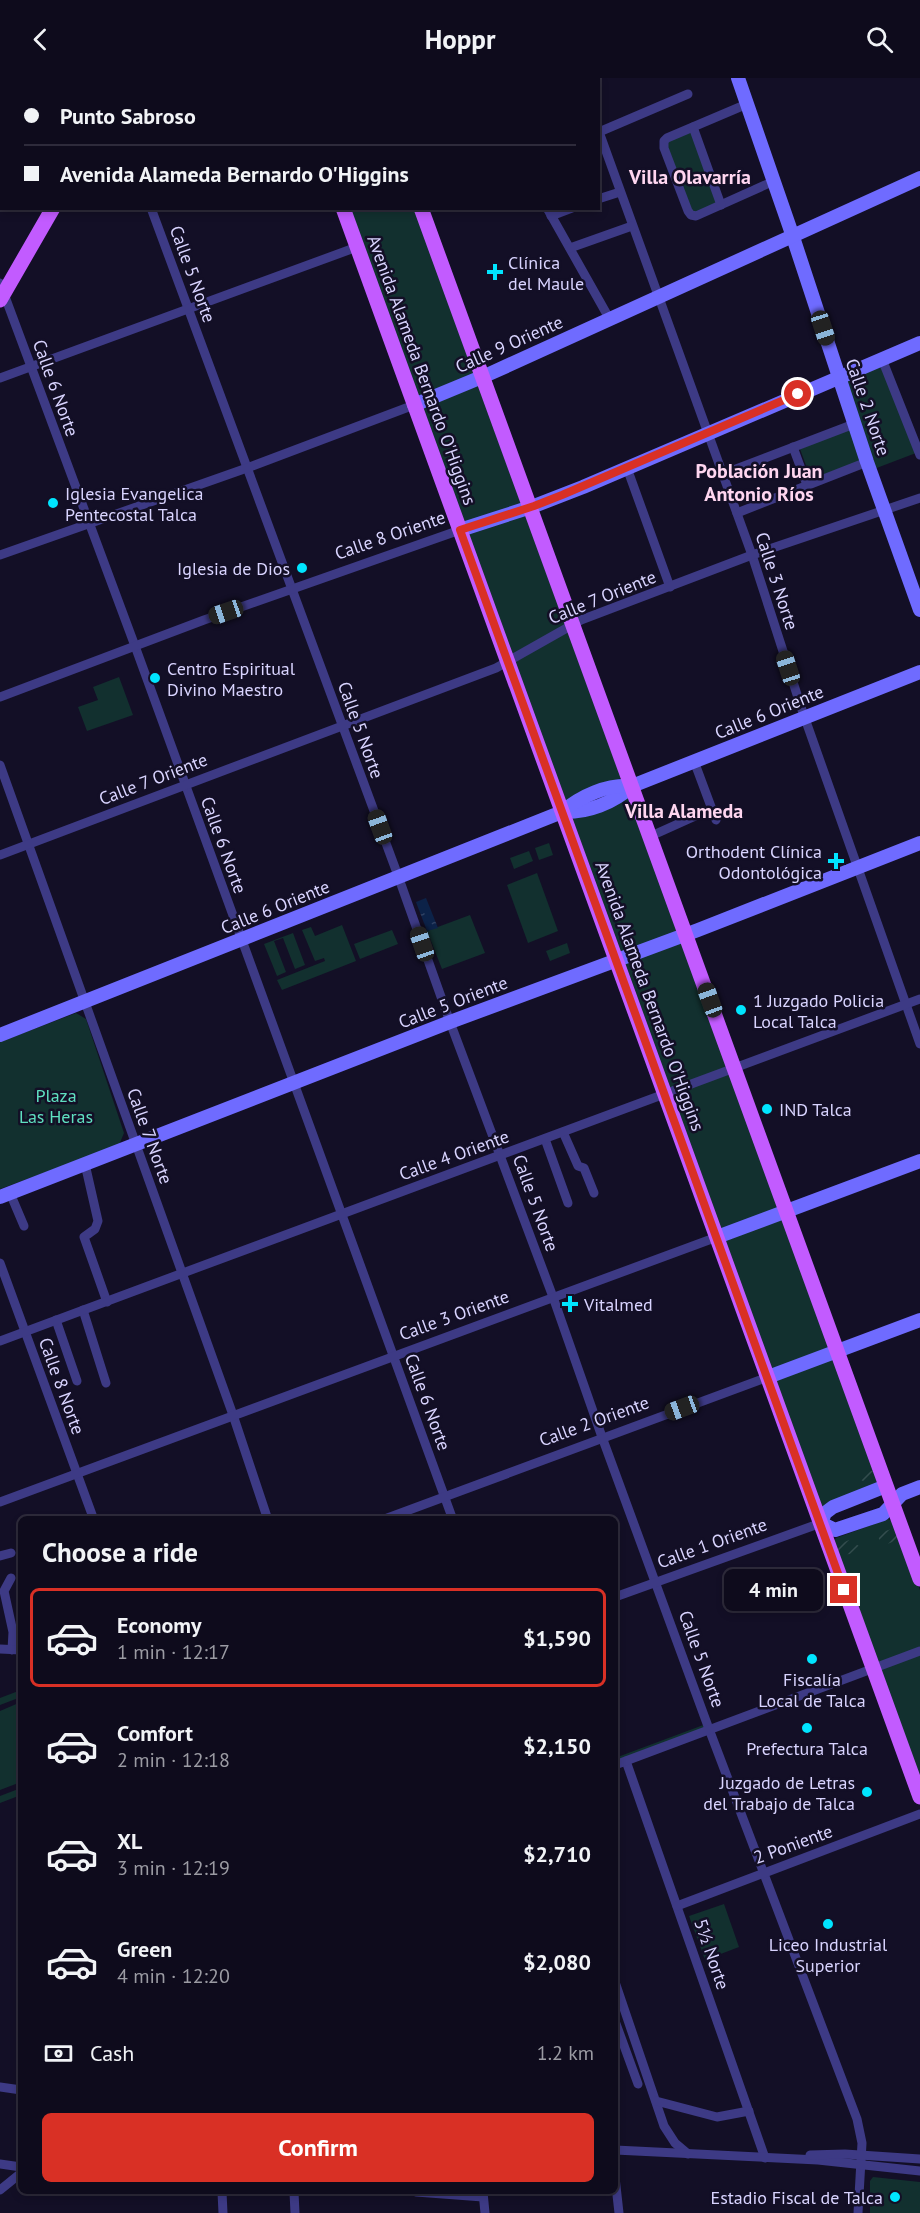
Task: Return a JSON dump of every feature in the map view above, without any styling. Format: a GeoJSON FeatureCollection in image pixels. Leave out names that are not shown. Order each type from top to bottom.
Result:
{"type":"FeatureCollection","features":[{"type":"Feature","properties":{"kind":"main road","name":"Calle 2 Norte"},"geometry":{"type":"LineString","coordinates":[[738,78],[854,424],[920,610]]}},
{"type":"Feature","properties":{"kind":"main road","name":"Calle 9 Oriente"},"geometry":{"type":"LineString","coordinates":[[414,405],[483,377],[920,178]]}},
{"type":"Feature","properties":{"kind":"main road"},"geometry":{"type":"LineString","coordinates":[[1,292],[52,210]]}},
{"type":"Feature","properties":{"kind":"main road","name":"Avenida Alameda Bernardo O'Higgins"},"geometry":{"type":"LineString","coordinates":[[344,210],[920,1797]]}},
{"type":"Feature","properties":{"kind":"main road"},"geometry":{"type":"LineString","coordinates":[[422,210],[920,1579]]}},
{"type":"Feature","properties":{"kind":"main road","name":"Calle 8 Oriente"},"geometry":{"type":"LineString","coordinates":[[460,530],[531,507],[627,468],[838,376],[920,343]]}},
{"type":"Feature","properties":{"kind":"main road","name":"Calle 6 Oriente"},"geometry":{"type":"LineString","coordinates":[[0,1035],[562,812],[588,810],[602,805],[632,786],[920,672]]}},
{"type":"Feature","properties":{"kind":"main road","name":"Calle 5 Oriente"},"geometry":{"type":"LineString","coordinates":[[5,1195],[920,843]]}},
{"type":"Feature","properties":{"kind":"main road","name":"Calle 3 Oriente"},"geometry":{"type":"LineString","coordinates":[[717,1237],[920,1161]]}},
{"type":"Feature","properties":{"kind":"main road","name":"Calle 2 Oriente"},"geometry":{"type":"LineString","coordinates":[[768,1377],[920,1320]]}},
{"type":"Feature","properties":{"kind":"main road"},"geometry":{"type":"LineString","coordinates":[[886,1486],[833,1507],[825,1513],[821,1523],[838,1530],[883,1514],[902,1494],[920,1487]]}},
{"type":"Feature","properties":{"kind":"street"},"geometry":{"type":"LineString","coordinates":[[600,130],[688,93]]}},
{"type":"Feature","properties":{"kind":"street"},"geometry":{"type":"LineString","coordinates":[[747,104],[667,138],[664,141],[664,148],[688,211],[692,215],[696,216],[774,181]]}},
{"type":"Feature","properties":{"kind":"street"},"geometry":{"type":"LineString","coordinates":[[693,127],[721,205]]}},
{"type":"Feature","properties":{"kind":"street","name":"Calle 3 Norte"},"geometry":{"type":"LineString","coordinates":[[600,137],[603,159],[620,192],[708,432],[752,555],[805,718],[920,1044]]}},
{"type":"Feature","properties":{"kind":"street"},"geometry":{"type":"LineString","coordinates":[[600,198],[620,192]]}},
{"type":"Feature","properties":{"kind":"street","name":"Calle 5 Norte"},"geometry":{"type":"LineString","coordinates":[[152,210],[501,1155],[709,1729],[857,2119],[862,2136],[858,2213]]}},
{"type":"Feature","properties":{"kind":"street"},"geometry":{"type":"LineString","coordinates":[[549,212],[609,318]]}},
{"type":"Feature","properties":{"kind":"street"},"geometry":{"type":"LineString","coordinates":[[570,248],[632,226]]}},
{"type":"Feature","properties":{"kind":"street"},"geometry":{"type":"LineString","coordinates":[[0,378],[357,247]]}},
{"type":"Feature","properties":{"kind":"street","name":"Calle 6 Norte"},"geometry":{"type":"LineString","coordinates":[[1,292],[31,366],[135,646],[452,1516]]}},
{"type":"Feature","properties":{"kind":"street"},"geometry":{"type":"LineString","coordinates":[[882,359],[920,454]]}},
{"type":"Feature","properties":{"kind":"street","name":"Calle 9 Oriente"},"geometry":{"type":"LineString","coordinates":[[0,555],[247,468],[414,405]]}},
{"type":"Feature","properties":{"kind":"street"},"geometry":{"type":"LineString","coordinates":[[723,474],[854,424]]}},
{"type":"Feature","properties":{"kind":"street"},"geometry":{"type":"LineString","coordinates":[[793,447],[807,486]]}},
{"type":"Feature","properties":{"kind":"street"},"geometry":{"type":"LineString","coordinates":[[737,513],[867,462]]}},
{"type":"Feature","properties":{"kind":"street"},"geometry":{"type":"LineString","coordinates":[[627,468],[670,587]]}},
{"type":"Feature","properties":{"kind":"street","name":"Calle 7 Oriente"},"geometry":{"type":"LineString","coordinates":[[0,855],[496,668],[573,624],[752,555],[920,498]]}},
{"type":"Feature","properties":{"kind":"street","name":"Calle 8 Oriente"},"geometry":{"type":"LineString","coordinates":[[0,697],[292,589],[460,530]]}},
{"type":"Feature","properties":{"kind":"street"},"geometry":{"type":"LineString","coordinates":[[694,761],[716,820]]}},
{"type":"Feature","properties":{"kind":"street","name":"Calle 7 Norte"},"geometry":{"type":"LineString","coordinates":[[0,765],[233,1415],[267,1516]]}},
{"type":"Feature","properties":{"kind":"street"},"geometry":{"type":"LineString","coordinates":[[651,836],[711,809]]}},
{"type":"Feature","properties":{"kind":"street","name":"Calle 4 Oriente"},"geometry":{"type":"LineString","coordinates":[[0,1341],[920,999]]}},
{"type":"Feature","properties":{"kind":"street"},"geometry":{"type":"LineString","coordinates":[[563,1132],[575,1161],[578,1166],[584,1168],[594,1193]]}},
{"type":"Feature","properties":{"kind":"street"},"geometry":{"type":"LineString","coordinates":[[545,1139],[568,1203]]}},
{"type":"Feature","properties":{"kind":"street"},"geometry":{"type":"LineString","coordinates":[[85,1164],[98,1221],[95,1228],[84,1237],[107,1302]]}},
{"type":"Feature","properties":{"kind":"street"},"geometry":{"type":"LineString","coordinates":[[5,1195],[24,1226]]}},
{"type":"Feature","properties":{"kind":"street","name":"Calle 3 Oriente"},"geometry":{"type":"LineString","coordinates":[[0,1502],[717,1237]]}},
{"type":"Feature","properties":{"kind":"street","name":"Calle 8 Norte"},"geometry":{"type":"LineString","coordinates":[[0,1263],[93,1516]]}},
{"type":"Feature","properties":{"kind":"street"},"geometry":{"type":"LineString","coordinates":[[83,1310],[105,1383]]}},
{"type":"Feature","properties":{"kind":"street"},"geometry":{"type":"LineString","coordinates":[[56,1320],[77,1381]]}},
{"type":"Feature","properties":{"kind":"street","name":"Calle 2 Oriente"},"geometry":{"type":"LineString","coordinates":[[393,1516],[768,1377]]}},
{"type":"Feature","properties":{"kind":"street","name":"Calle 1 Oriente"},"geometry":{"type":"LineString","coordinates":[[618,1596],[821,1523]]}},
{"type":"Feature","properties":{"kind":"street"},"geometry":{"type":"LineString","coordinates":[[0,1556],[11,1553]]}},
{"type":"Feature","properties":{"kind":"street"},"geometry":{"type":"LineString","coordinates":[[0,1649],[16,1650],[4,1591],[11,1578]]}},
{"type":"Feature","properties":{"kind":"street"},"geometry":{"type":"LineString","coordinates":[[618,1764],[920,1651]]}},
{"type":"Feature","properties":{"kind":"street","name":"5½ Norte"},"geometry":{"type":"LineString","coordinates":[[626,1761],[749,2111],[770,2158]]}},
{"type":"Feature","properties":{"kind":"street","name":"2 Poniente"},"geometry":{"type":"LineString","coordinates":[[677,1905],[920,1814]]}},
{"type":"Feature","properties":{"kind":"street"},"geometry":{"type":"LineString","coordinates":[[618,1991],[670,2137],[688,2154]]}},
{"type":"Feature","properties":{"kind":"street"},"geometry":{"type":"LineString","coordinates":[[618,2036],[638,2084]]}},
{"type":"Feature","properties":{"kind":"street"},"geometry":{"type":"LineString","coordinates":[[0,2086],[18,2089]]}},
{"type":"Feature","properties":{"kind":"street"},"geometry":{"type":"LineString","coordinates":[[656,2101],[717,2116],[749,2111]]}},
{"type":"Feature","properties":{"kind":"street"},"geometry":{"type":"LineString","coordinates":[[618,2150],[836,2161],[920,2171]]}},
{"type":"Feature","properties":{"kind":"street"},"geometry":{"type":"LineString","coordinates":[[770,2158],[818,2154],[861,2154],[920,2159]]}},
{"type":"Feature","properties":{"kind":"street"},"geometry":{"type":"LineString","coordinates":[[0,2164],[18,2167]]}},
{"type":"Feature","properties":{"kind":"street"},"geometry":{"type":"LineString","coordinates":[[0,2190],[18,2175]]}},
{"type":"Feature","properties":{"kind":"street"},"geometry":{"type":"LineString","coordinates":[[222,2194],[223,2213]]}},
{"type":"Feature","properties":{"kind":"street"},"geometry":{"type":"LineString","coordinates":[[294,2194],[295,2213]]}},
{"type":"Feature","properties":{"kind":"street"},"geometry":{"type":"LineString","coordinates":[[483,2194],[485,2213]]}},
{"type":"Feature","properties":{"kind":"street"},"geometry":{"type":"LineString","coordinates":[[617,2194],[619,2213]]}},
{"type":"Feature","properties":{"kind":"green space"},"geometry":{"type":"Polygon","coordinates":[[[691,132],[717,204],[692,214],[665,142],[691,132]]]}},
{"type":"Feature","properties":{"kind":"green space"},"geometry":{"type":"Polygon","coordinates":[[[347,210],[417,210],[474,375],[419,398],[347,210]]]}},
{"type":"Feature","properties":{"kind":"green space"},"geometry":{"type":"Polygon","coordinates":[[[880,363],[916,453],[874,469],[846,378],[880,363]]]}},
{"type":"Feature","properties":{"kind":"green space"},"geometry":{"type":"Polygon","coordinates":[[[478,385],[621,778],[566,800],[564,800],[422,407],[478,385]]]}},
{"type":"Feature","properties":{"kind":"green space"},"geometry":{"type":"Polygon","coordinates":[[[850,428],[861,461],[811,479],[800,449],[850,428]]]}},
{"type":"Feature","properties":{"kind":"green space"},"geometry":{"type":"Polygon","coordinates":[[[119,677],[133,715],[87,731],[78,707],[98,700],[93,687],[119,677]]]}},
{"type":"Feature","properties":{"kind":"green space"},"geometry":{"type":"Polygon","coordinates":[[[630,797],[879,1478],[877,1485],[823,1507],[821,1507],[571,819],[630,797]]]}},
{"type":"Feature","properties":{"kind":"green space"},"geometry":{"type":"Polygon","coordinates":[[[549,843],[553,855],[539,860],[535,848],[549,843]]]}},
{"type":"Feature","properties":{"kind":"green space"},"geometry":{"type":"Polygon","coordinates":[[[529,851],[533,861],[514,869],[510,858],[529,851]]]}},
{"type":"Feature","properties":{"kind":"green space"},"geometry":{"type":"Polygon","coordinates":[[[537,873],[558,931],[528,943],[507,885],[537,873]]]}},
{"type":"Feature","properties":{"kind":"green space"},"geometry":{"type":"Polygon","coordinates":[[[470,915],[485,953],[442,969],[427,931],[470,915]]]}},
{"type":"Feature","properties":{"kind":"green space"},"geometry":{"type":"Polygon","coordinates":[[[342,925],[356,961],[282,990],[277,980],[325,961],[324,958],[315,961],[302,930],[311,927],[315,936],[342,925]]]}},
{"type":"Feature","properties":{"kind":"green space"},"geometry":{"type":"Polygon","coordinates":[[[392,930],[398,944],[360,959],[354,944],[392,930]]]}},
{"type":"Feature","properties":{"kind":"green space"},"geometry":{"type":"Polygon","coordinates":[[[293,933],[305,965],[295,969],[283,938],[274,941],[286,972],[277,976],[264,944],[293,933]]]}},
{"type":"Feature","properties":{"kind":"green space"},"geometry":{"type":"Polygon","coordinates":[[[567,943],[570,953],[550,961],[546,951],[567,943]]]}},
{"type":"Feature","properties":{"kind":"green space","name":"Plaza Las Heras"},"geometry":{"type":"Polygon","coordinates":[[[76,1013],[86,1019],[124,1133],[119,1145],[0,1189],[0,1042],[76,1013]]]}},
{"type":"Feature","properties":{"kind":"green space"},"geometry":{"type":"Polygon","coordinates":[[[877,1471],[879,1477],[867,1483],[857,1478],[861,1473],[877,1471]]]}},
{"type":"Feature","properties":{"kind":"green space"},"geometry":{"type":"Polygon","coordinates":[[[888,1519],[896,1523],[920,1590],[920,1783],[833,1543],[836,1538],[888,1519]]]}},
{"type":"Feature","properties":{"kind":"green space"},"geometry":{"type":"Polygon","coordinates":[[[897,1527],[900,1533],[895,1541],[882,1546],[877,1534],[897,1527]]]}},
{"type":"Feature","properties":{"kind":"green space"},"geometry":{"type":"Polygon","coordinates":[[[849,1540],[859,1546],[850,1554],[839,1555],[836,1546],[849,1540]]]}},
{"type":"Feature","properties":{"kind":"green space"},"geometry":{"type":"Polygon","coordinates":[[[18,1691],[18,1698],[0,1705],[0,1698],[18,1691]]]}},
{"type":"Feature","properties":{"kind":"green space"},"geometry":{"type":"Polygon","coordinates":[[[18,1703],[18,1783],[0,1790],[0,1711],[18,1703]]]}},
{"type":"Feature","properties":{"kind":"green space"},"geometry":{"type":"Polygon","coordinates":[[[706,1724],[707,1728],[618,1762],[618,1757],[706,1724]]]}},
{"type":"Feature","properties":{"kind":"green space"},"geometry":{"type":"Polygon","coordinates":[[[18,1789],[18,1796],[0,1803],[0,1796],[18,1789]]]}},
{"type":"Feature","properties":{"kind":"green space"},"geometry":{"type":"Polygon","coordinates":[[[724,1904],[739,1947],[705,1960],[689,1916],[724,1904]]]}},
{"type":"Feature","properties":{"kind":"green space","name":"Estadio Fiscal de Talca"},"geometry":{"type":"Polygon","coordinates":[[[873,2177],[920,2182],[920,2213],[870,2213],[870,2181],[873,2177]]]}},
{"type":"Feature","properties":{"kind":"water"},"geometry":{"type":"Polygon","coordinates":[[[426,898],[438,928],[427,931],[416,902],[426,898]]]}},
{"type":"Feature","properties":{"kind":"place","name":"Clínica del Maule"},"geometry":{"type":"Point","coordinates":[495,272]}},
{"type":"Feature","properties":{"kind":"place","name":"Iglesia Evangelica Pentecostal Talca"},"geometry":{"type":"Point","coordinates":[53,503]}},
{"type":"Feature","properties":{"kind":"place","name":"Iglesia de Dios"},"geometry":{"type":"Point","coordinates":[302,568]}},
{"type":"Feature","properties":{"kind":"place","name":"Centro Espiritual Divino Maestro"},"geometry":{"type":"Point","coordinates":[155,678]}},
{"type":"Feature","properties":{"kind":"place","name":"Orthodent Clínica Odontológica"},"geometry":{"type":"Point","coordinates":[836,861]}},
{"type":"Feature","properties":{"kind":"place","name":"1 Juzgado Policia Local Talca"},"geometry":{"type":"Point","coordinates":[741,1010]}},
{"type":"Feature","properties":{"kind":"place","name":"IND Talca"},"geometry":{"type":"Point","coordinates":[767,1109]}},
{"type":"Feature","properties":{"kind":"place","name":"Vitalmed"},"geometry":{"type":"Point","coordinates":[570,1304]}},
{"type":"Feature","properties":{"kind":"place","name":"Fiscalía Local de Talca"},"geometry":{"type":"Point","coordinates":[812,1659]}},
{"type":"Feature","properties":{"kind":"place","name":"Prefectura Talca"},"geometry":{"type":"Point","coordinates":[807,1728]}},
{"type":"Feature","properties":{"kind":"place","name":"Juzgado de Letras del Trabajo de Talca"},"geometry":{"type":"Point","coordinates":[867,1792]}},
{"type":"Feature","properties":{"kind":"place","name":"Liceo Industrial Superior"},"geometry":{"type":"Point","coordinates":[828,1924]}},
{"type":"Feature","properties":{"kind":"place","name":"Estadio Fiscal de Talca"},"geometry":{"type":"Point","coordinates":[895,2197]}},
{"type":"Feature","properties":{"kind":"district","name":"Villa Olavarría"},"geometry":{"type":"Point","coordinates":[690,177]}},
{"type":"Feature","properties":{"kind":"district","name":"Población Juan Antonio Ríos"},"geometry":{"type":"Point","coordinates":[759,482]}},
{"type":"Feature","properties":{"kind":"district","name":"Villa Alameda"},"geometry":{"type":"Point","coordinates":[684,811]}},
{"type":"Feature","properties":{"kind":"route"},"geometry":{"type":"LineString","coordinates":[[798,394],[562,495],[460,530],[844,1590]]}}]}
